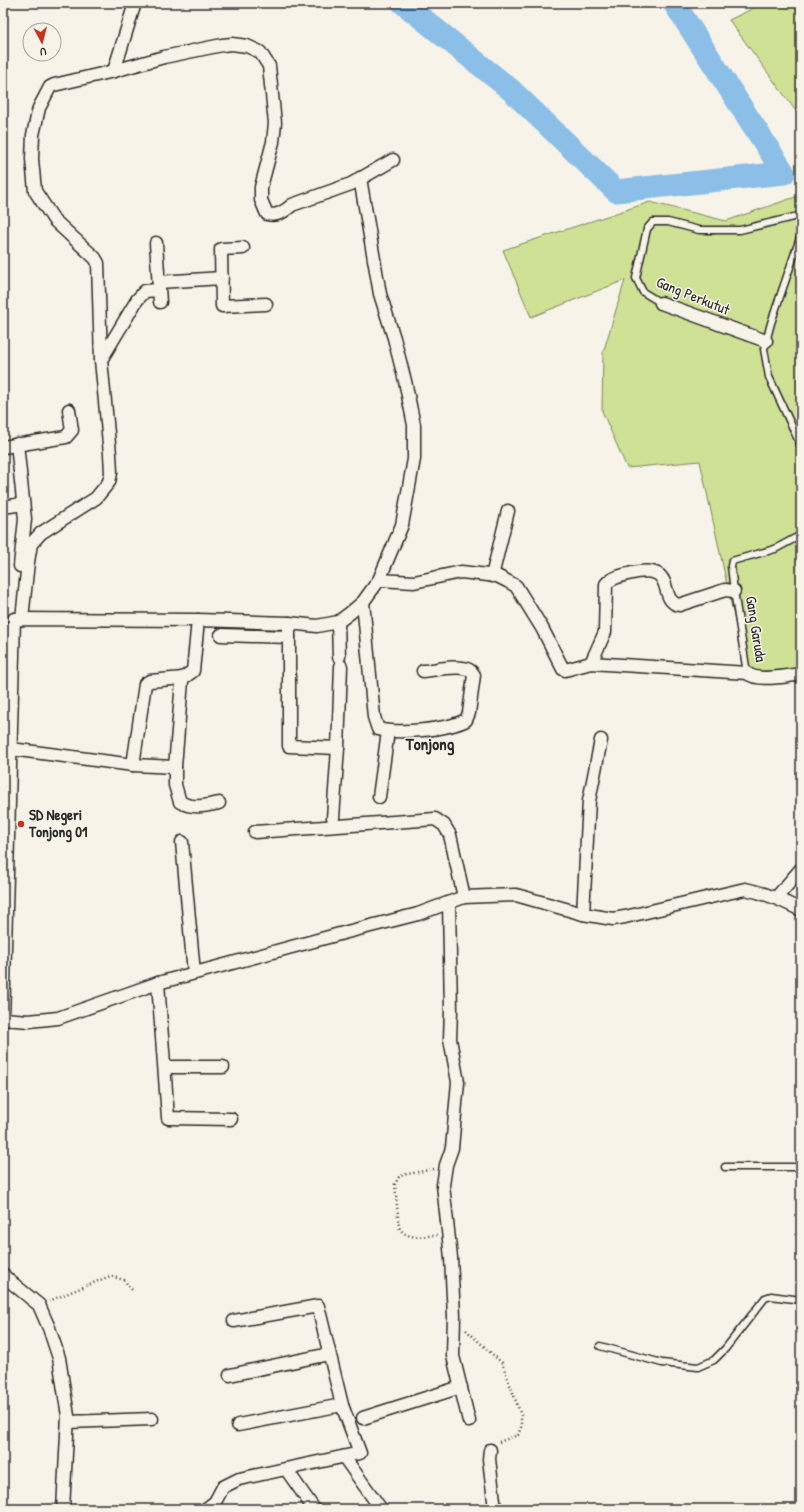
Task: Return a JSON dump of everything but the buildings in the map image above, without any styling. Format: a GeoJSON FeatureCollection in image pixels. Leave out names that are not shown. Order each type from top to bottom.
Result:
{"type":"FeatureCollection","features":[{"type":"Feature","properties":{"kind":"street"},"geometry":{"type":"LineString","coordinates":[[114,71],[135,3]]}},
{"type":"Feature","properties":{"kind":"street"},"geometry":{"type":"LineString","coordinates":[[13,620],[28,562],[31,544],[41,533],[96,498],[109,482],[111,474],[101,360],[98,263],[95,258],[54,220],[36,191],[32,159],[33,141],[39,108],[50,87],[164,57],[222,45],[232,44],[247,46],[260,52],[269,66],[270,73],[275,123],[273,142],[261,187],[261,200],[267,214],[273,216],[285,211],[292,205],[351,184],[393,160]]}},
{"type":"Feature","properties":{"kind":"street"},"geometry":{"type":"LineString","coordinates":[[13,620],[198,620],[289,623],[317,626],[338,622],[364,602],[379,580],[402,525],[414,459],[414,425],[404,374],[380,294],[360,178]]}},
{"type":"Feature","properties":{"kind":"street"},"geometry":{"type":"LineString","coordinates":[[156,243],[159,291]]}},
{"type":"Feature","properties":{"kind":"street"},"geometry":{"type":"LineString","coordinates":[[243,248],[221,249],[222,306],[266,304]]}},
{"type":"Feature","properties":{"kind":"street"},"geometry":{"type":"LineString","coordinates":[[101,360],[137,300],[145,292],[159,291],[222,278]]}},
{"type":"Feature","properties":{"kind":"street","name":"Gang Perkutut"},"geometry":{"type":"LineString","coordinates":[[661,303],[766,341]]}},
{"type":"Feature","properties":{"kind":"street"},"geometry":{"type":"LineString","coordinates":[[3,446],[66,437],[72,430],[69,410]]}},
{"type":"Feature","properties":{"kind":"street"},"geometry":{"type":"LineString","coordinates":[[17,444],[25,518],[13,620],[11,749],[6,808],[3,1019],[29,1021],[58,1018],[158,983],[418,914],[464,897],[516,895],[583,914],[613,919],[745,889],[761,892],[801,910]]}},
{"type":"Feature","properties":{"kind":"street"},"geometry":{"type":"LineString","coordinates":[[3,507],[23,504]]}},
{"type":"Feature","properties":{"kind":"street"},"geometry":{"type":"LineString","coordinates":[[492,576],[508,511]]}},
{"type":"Feature","properties":{"kind":"street","name":"Gang Garuda"},"geometry":{"type":"LineString","coordinates":[[591,663],[605,632],[606,584],[614,578],[653,571],[661,576],[665,582],[670,600],[674,604],[679,605],[725,590],[734,591]]}},
{"type":"Feature","properties":{"kind":"street"},"geometry":{"type":"LineString","coordinates":[[379,580],[414,582],[461,572],[492,576],[507,580],[516,586],[542,628],[563,669],[565,670],[591,663],[674,667],[747,673],[750,676],[767,678],[801,674]]}},
{"type":"Feature","properties":{"kind":"street"},"geometry":{"type":"LineString","coordinates":[[364,602],[374,717],[378,728],[388,732],[433,728],[457,725],[466,720],[469,712],[474,675],[472,671],[467,668],[423,671]]}},
{"type":"Feature","properties":{"kind":"street"},"geometry":{"type":"LineString","coordinates":[[134,765],[145,684],[150,681],[183,678],[193,671],[198,620]]}},
{"type":"Feature","properties":{"kind":"street"},"geometry":{"type":"LineString","coordinates":[[333,818],[338,748],[340,661],[338,622]]}},
{"type":"Feature","properties":{"kind":"street"},"geometry":{"type":"LineString","coordinates":[[289,623],[289,746],[338,748]]}},
{"type":"Feature","properties":{"kind":"street"},"geometry":{"type":"LineString","coordinates":[[222,635],[289,637]]}},
{"type":"Feature","properties":{"kind":"street"},"geometry":{"type":"LineString","coordinates":[[183,678],[175,767],[175,785],[180,802],[192,806],[203,807],[218,803]]}},
{"type":"Feature","properties":{"kind":"street"},"geometry":{"type":"LineString","coordinates":[[379,797],[388,732]]}},
{"type":"Feature","properties":{"kind":"street"},"geometry":{"type":"LineString","coordinates":[[583,914],[589,801],[601,740]]}},
{"type":"Feature","properties":{"kind":"street"},"geometry":{"type":"LineString","coordinates":[[11,749],[134,765],[175,767]]}},
{"type":"Feature","properties":{"kind":"street"},"geometry":{"type":"LineString","coordinates":[[255,832],[435,819],[444,825],[450,835],[464,897]]}},
{"type":"Feature","properties":{"kind":"street"},"geometry":{"type":"LineString","coordinates":[[182,842],[194,973]]}},
{"type":"Feature","properties":{"kind":"street"},"geometry":{"type":"LineString","coordinates":[[776,898],[801,869]]}},
{"type":"Feature","properties":{"kind":"street"},"geometry":{"type":"LineString","coordinates":[[449,903],[451,996],[450,1039],[458,1082],[452,1148],[446,1165],[444,1185],[451,1258],[454,1316],[453,1356],[469,1421]]}},
{"type":"Feature","properties":{"kind":"street"},"geometry":{"type":"LineString","coordinates":[[158,983],[168,1118],[231,1119]]}},
{"type":"Feature","properties":{"kind":"street"},"geometry":{"type":"LineString","coordinates":[[164,1067],[224,1068]]}},
{"type":"Feature","properties":{"kind":"street"},"geometry":{"type":"LineString","coordinates":[[3,1274],[39,1305],[49,1328],[59,1358],[68,1416],[63,1509]]}},
{"type":"Feature","properties":{"kind":"street"},"geometry":{"type":"LineString","coordinates":[[206,1509],[215,1502],[224,1487],[239,1479],[360,1453],[342,1405],[318,1306],[234,1321]]}},
{"type":"Feature","properties":{"kind":"street"},"geometry":{"type":"LineString","coordinates":[[230,1375],[329,1354]]}},
{"type":"Feature","properties":{"kind":"street"},"geometry":{"type":"LineString","coordinates":[[362,1418],[461,1387]]}},
{"type":"Feature","properties":{"kind":"street"},"geometry":{"type":"LineString","coordinates":[[238,1425],[342,1405]]}},
{"type":"Feature","properties":{"kind":"street"},"geometry":{"type":"LineString","coordinates":[[68,1422],[152,1419]]}},
{"type":"Feature","properties":{"kind":"street"},"geometry":{"type":"LineString","coordinates":[[490,1450],[489,1460],[495,1509]]}},
{"type":"Feature","properties":{"kind":"street"},"geometry":{"type":"LineString","coordinates":[[344,1457],[381,1509]]}},
{"type":"Feature","properties":{"kind":"street"},"geometry":{"type":"LineString","coordinates":[[286,1469],[314,1509]]}},
{"type":"Feature","properties":{"kind":"lane","name":"Gang Perkutut"},"geometry":{"type":"LineString","coordinates":[[661,303],[643,292],[636,278],[647,229],[653,222],[668,222],[698,230],[740,230],[798,216],[801,221]]}},
{"type":"Feature","properties":{"kind":"lane"},"geometry":{"type":"LineString","coordinates":[[801,234],[770,323],[764,350],[769,377],[801,446]]}},
{"type":"Feature","properties":{"kind":"lane","name":"Gang Garuda"},"geometry":{"type":"LineString","coordinates":[[747,673],[730,566],[732,561],[775,549],[801,535]]}},
{"type":"Feature","properties":{"kind":"lane"},"geometry":{"type":"LineString","coordinates":[[726,1167],[801,1167]]}},
{"type":"Feature","properties":{"kind":"lane"},"geometry":{"type":"LineString","coordinates":[[600,1346],[662,1363],[698,1367],[714,1360],[725,1349],[765,1298],[771,1296],[801,1300]]}},
{"type":"Feature","properties":{"kind":"path"},"geometry":{"type":"LineString","coordinates":[[446,1165],[426,1171],[403,1175],[399,1177],[395,1184],[401,1231],[408,1236],[417,1237],[448,1234]]}},
{"type":"Feature","properties":{"kind":"path"},"geometry":{"type":"LineString","coordinates":[[39,1305],[110,1276],[124,1280],[132,1290]]}},
{"type":"Feature","properties":{"kind":"path"},"geometry":{"type":"LineString","coordinates":[[454,1316],[464,1324],[468,1332],[502,1363],[521,1415],[521,1427],[518,1434],[495,1444],[490,1450]]}},
{"type":"Feature","properties":{"kind":"green space"},"geometry":{"type":"Polygon","coordinates":[[[764,3],[801,3],[801,118],[729,20],[764,3]]]}},
{"type":"Feature","properties":{"kind":"green space"},"geometry":{"type":"Polygon","coordinates":[[[801,195],[801,669],[746,672],[700,461],[627,468],[602,411],[603,353],[625,280],[531,317],[503,250],[650,202],[726,221],[801,195]]]}},
{"type":"Feature","properties":{"kind":"waterway"},"geometry":{"type":"LineString","coordinates":[[403,3],[511,90],[616,191],[784,173],[674,3]]}},
{"type":"Feature","properties":{"kind":"place","name":"SD Negeri Tonjong 01"},"geometry":{"type":"Point","coordinates":[21,824]}},
{"type":"Feature","properties":{"kind":"district","name":"Tonjong"},"geometry":{"type":"Point","coordinates":[430,744]}}]}
